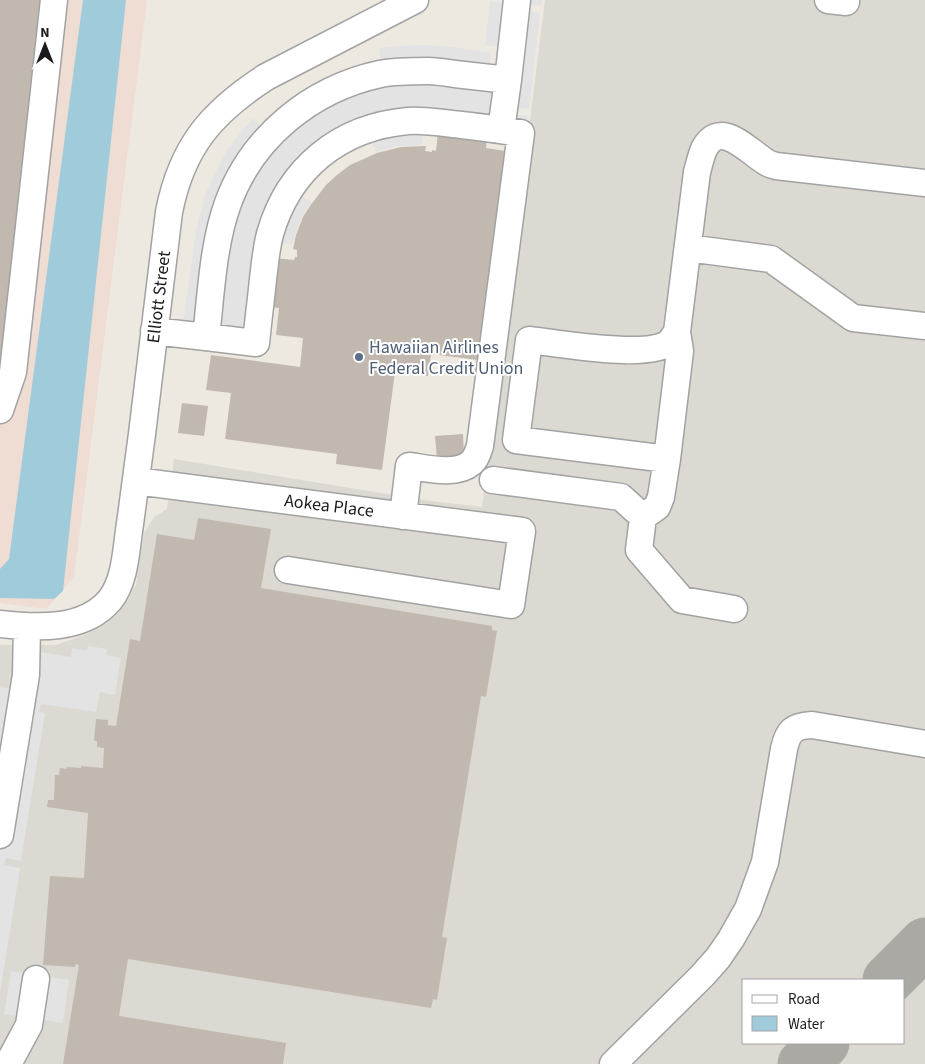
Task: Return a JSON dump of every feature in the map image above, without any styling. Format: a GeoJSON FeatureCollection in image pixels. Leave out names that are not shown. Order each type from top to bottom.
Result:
{"type":"FeatureCollection","features":[{"type":"Feature","properties":{"kind":"street"},"geometry":{"type":"LineString","coordinates":[[0,410],[13,372],[54,0]]}},
{"type":"Feature","properties":{"kind":"street","name":"Elliott Street"},"geometry":{"type":"LineString","coordinates":[[0,624],[27,627],[68,624],[98,611],[110,600],[118,587],[122,574],[136,481],[169,212],[179,172],[187,155],[212,122],[246,90],[266,77],[415,0]]}},
{"type":"Feature","properties":{"kind":"street"},"geometry":{"type":"LineString","coordinates":[[501,130],[517,0]]}},
{"type":"Feature","properties":{"kind":"street"},"geometry":{"type":"LineString","coordinates":[[206,337],[216,252],[228,203],[237,182],[250,160],[266,139],[285,120],[304,105],[328,92],[354,81],[381,74],[431,71],[508,80]]}},
{"type":"Feature","properties":{"kind":"street"},"geometry":{"type":"LineString","coordinates":[[154,331],[256,343],[266,252],[275,218],[293,184],[306,169],[336,143],[384,124],[409,121],[433,121],[521,133],[480,446],[477,455],[470,464],[460,469],[449,470],[409,466],[402,516]]}},
{"type":"Feature","properties":{"kind":"street"},"geometry":{"type":"LineString","coordinates":[[734,609],[682,600],[639,550],[643,517],[656,507],[661,497],[680,351],[677,332],[697,172],[703,152],[715,138],[729,137],[766,162],[776,166],[925,184]]}},
{"type":"Feature","properties":{"kind":"street"},"geometry":{"type":"LineString","coordinates":[[688,248],[771,259],[853,318],[925,326]]}},
{"type":"Feature","properties":{"kind":"street"},"geometry":{"type":"LineString","coordinates":[[667,459],[516,440],[529,340],[614,351],[642,350],[669,342],[677,332]]}},
{"type":"Feature","properties":{"kind":"street"},"geometry":{"type":"LineString","coordinates":[[493,480],[621,497],[643,517]]}},
{"type":"Feature","properties":{"kind":"street","name":"Aokea Place"},"geometry":{"type":"LineString","coordinates":[[136,481],[522,531],[511,605],[288,570]]}},
{"type":"Feature","properties":{"kind":"street"},"geometry":{"type":"LineString","coordinates":[[0,834],[26,675],[27,627]]}},
{"type":"Feature","properties":{"kind":"street"},"geometry":{"type":"LineString","coordinates":[[618,1062],[718,958],[748,909],[765,862],[784,749],[790,733],[796,728],[812,725],[925,744]]}},
{"type":"Feature","properties":{"kind":"street"},"geometry":{"type":"LineString","coordinates":[[8,1064],[29,1025],[36,979]]}},
{"type":"Feature","properties":{"kind":"shaded area"},"geometry":{"type":"Polygon","coordinates":[[[0,0],[147,0],[74,577],[46,609],[0,603],[0,0]]]}},
{"type":"Feature","properties":{"kind":"shaded area"},"geometry":{"type":"Polygon","coordinates":[[[506,0],[542,0],[541,6],[526,4],[525,11],[540,13],[529,109],[513,107],[512,114],[528,116],[525,143],[423,133],[422,145],[398,146],[376,152],[372,140],[326,163],[301,195],[311,202],[300,220],[292,245],[281,242],[265,333],[183,322],[196,231],[206,192],[224,155],[253,118],[262,127],[381,63],[379,48],[425,45],[491,53],[489,68],[498,69],[500,47],[485,45],[490,1],[506,3],[506,0]]]}},
{"type":"Feature","properties":{"kind":"shaded area"},"geometry":{"type":"Polygon","coordinates":[[[545,0],[925,0],[925,1064],[0,1064],[0,645],[56,645],[84,635],[104,625],[117,615],[128,600],[136,584],[144,533],[154,517],[167,509],[174,459],[423,500],[482,507],[545,0]]]}},
{"type":"Feature","properties":{"kind":"shaded area"},"geometry":{"type":"Polygon","coordinates":[[[88,646],[107,649],[106,655],[121,658],[115,695],[100,692],[96,712],[41,704],[39,712],[45,713],[21,861],[6,858],[4,865],[20,868],[0,993],[0,687],[13,689],[39,667],[41,652],[71,657],[72,648],[87,651],[88,646]]]}},
{"type":"Feature","properties":{"kind":"shaded area"},"geometry":{"type":"Polygon","coordinates":[[[11,971],[69,980],[63,1023],[4,1014],[11,971]]]}},
{"type":"Feature","properties":{"kind":"water"},"geometry":{"type":"Polygon","coordinates":[[[83,0],[126,0],[63,591],[54,599],[0,598],[0,569],[9,559],[83,0]]]}},
{"type":"Feature","properties":{"kind":"building"},"geometry":{"type":"Polygon","coordinates":[[[0,0],[52,0],[10,367],[0,366],[0,0]]]}},
{"type":"Feature","properties":{"kind":"building"},"geometry":{"type":"Polygon","coordinates":[[[438,132],[487,138],[486,148],[512,152],[486,361],[431,354],[428,376],[395,372],[382,470],[336,464],[337,454],[225,439],[231,393],[206,390],[211,355],[300,367],[303,338],[276,335],[279,308],[269,307],[275,258],[294,260],[297,257],[297,250],[293,249],[296,235],[303,217],[310,206],[326,185],[350,165],[377,153],[401,147],[426,146],[425,151],[436,151],[438,132]]]}},
{"type":"Feature","properties":{"kind":"building"},"geometry":{"type":"Polygon","coordinates":[[[182,403],[208,406],[204,436],[178,433],[182,403]]]}},
{"type":"Feature","properties":{"kind":"building"},"geometry":{"type":"Polygon","coordinates":[[[463,434],[464,457],[437,459],[435,436],[463,434]]]}},
{"type":"Feature","properties":{"kind":"building"},"geometry":{"type":"Polygon","coordinates":[[[198,518],[271,529],[261,588],[492,626],[492,630],[497,631],[486,697],[481,696],[442,937],[447,938],[437,1000],[433,999],[431,1008],[128,959],[119,1016],[286,1043],[283,1064],[63,1064],[79,965],[75,964],[75,967],[43,965],[50,876],[84,878],[88,813],[47,807],[48,800],[54,800],[55,775],[59,775],[60,768],[81,768],[81,766],[103,768],[104,748],[97,747],[97,741],[94,741],[96,719],[108,720],[108,725],[116,726],[130,639],[140,641],[157,534],[194,540],[198,518]]]}},
{"type":"Feature","properties":{"kind":"taxiway"},"geometry":{"type":"LineString","coordinates":[[889,979],[925,943]]}},
{"type":"Feature","properties":{"kind":"taxiway"},"geometry":{"type":"LineString","coordinates":[[803,1064],[823,1044]]}},
{"type":"Feature","properties":{"kind":"place","name":"Hawaiian Airlines Federal Credit Union"},"geometry":{"type":"Point","coordinates":[359,357]}}]}
